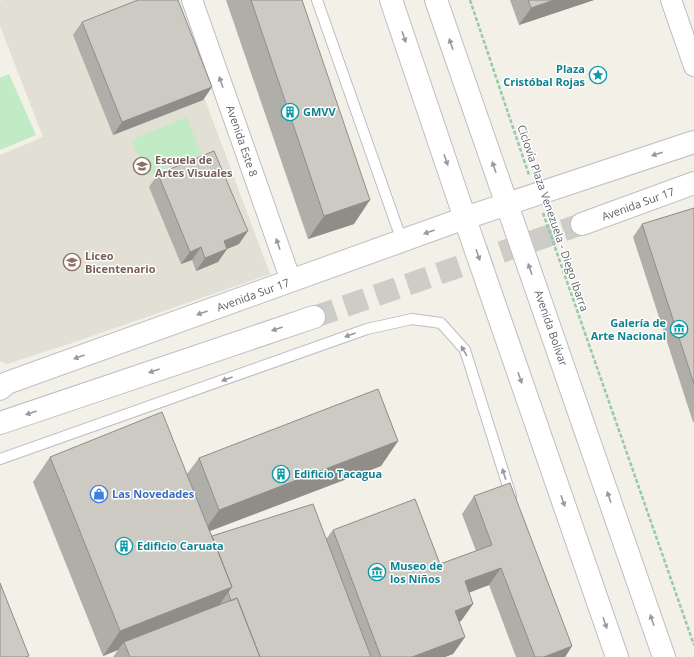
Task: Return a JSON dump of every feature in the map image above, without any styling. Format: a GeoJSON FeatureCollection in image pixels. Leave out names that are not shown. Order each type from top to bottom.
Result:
{"type":"FeatureCollection","features":[{"type":"Feature","properties":{"kind":"main road"},"geometry":{"type":"LineString","coordinates":[[391,0],[617,657]]}},
{"type":"Feature","properties":{"kind":"main road","name":"Avenida Bolívar"},"geometry":{"type":"LineString","coordinates":[[436,0],[664,657]]}},
{"type":"Feature","properties":{"kind":"main road","name":"Avenida Sur 17"},"geometry":{"type":"LineString","coordinates":[[4,386],[507,203],[694,142]]}},
{"type":"Feature","properties":{"kind":"main road","name":"Avenida Sur 17"},"geometry":{"type":"LineString","coordinates":[[582,224],[694,183]]}},
{"type":"Feature","properties":{"kind":"main road"},"geometry":{"type":"LineString","coordinates":[[0,423],[314,317]]}},
{"type":"Feature","properties":{"kind":"main road"},"geometry":{"type":"LineString","coordinates":[[0,413],[4,386]]}},
{"type":"Feature","properties":{"kind":"street","name":"Avenida Este 8"},"geometry":{"type":"LineString","coordinates":[[192,0],[291,281]]}},
{"type":"Feature","properties":{"kind":"street"},"geometry":{"type":"LineString","coordinates":[[671,0],[694,66]]}},
{"type":"Feature","properties":{"kind":"lane"},"geometry":{"type":"LineString","coordinates":[[317,0],[402,242]]}},
{"type":"Feature","properties":{"kind":"lane"},"geometry":{"type":"LineString","coordinates":[[0,459],[368,329],[412,319],[441,323],[465,350],[515,508]]}},
{"type":"Feature","properties":{"kind":"path","name":"Ciclovía Plaza Venezuela - Diego Ibarra"},"geometry":{"type":"LineString","coordinates":[[470,0],[536,194],[694,645]]}},
{"type":"Feature","properties":{"kind":"shaded area","name":"Escuela de Artes Visuales"},"geometry":{"type":"Polygon","coordinates":[[[168,0],[270,274],[7,364],[0,361],[0,155],[43,137],[0,26],[0,1],[168,0]]]}},
{"type":"Feature","properties":{"kind":"green space"},"geometry":{"type":"Polygon","coordinates":[[[9,74],[36,135],[0,150],[0,78],[9,74]]]}},
{"type":"Feature","properties":{"kind":"green space"},"geometry":{"type":"Polygon","coordinates":[[[186,117],[202,154],[147,176],[132,140],[186,117]]]}},
{"type":"Feature","properties":{"kind":"building"},"geometry":{"type":"Polygon","coordinates":[[[138,0],[178,0],[212,87],[122,122],[82,22],[138,0]]]}},
{"type":"Feature","properties":{"kind":"building"},"geometry":{"type":"Polygon","coordinates":[[[251,0],[302,0],[370,200],[324,216],[251,0]]]}},
{"type":"Feature","properties":{"kind":"building"},"geometry":{"type":"Polygon","coordinates":[[[528,0],[554,0],[531,8],[528,0]]]}},
{"type":"Feature","properties":{"kind":"building"},"geometry":{"type":"Polygon","coordinates":[[[214,151],[248,231],[224,241],[227,249],[205,258],[201,247],[190,252],[158,174],[214,151]]]}},
{"type":"Feature","properties":{"kind":"building","name":"Galería de Arte Nacional"},"geometry":{"type":"Polygon","coordinates":[[[694,208],[694,384],[642,224],[694,208]]]}},
{"type":"Feature","properties":{"kind":"building","name":"Edificio Tacagua"},"geometry":{"type":"Polygon","coordinates":[[[378,389],[398,441],[219,510],[199,458],[378,389]]]}},
{"type":"Feature","properties":{"kind":"building","name":"Edificio Caruata"},"geometry":{"type":"Polygon","coordinates":[[[162,412],[232,587],[120,631],[50,457],[162,412]]]}},
{"type":"Feature","properties":{"kind":"building","name":"Museo de los Niños"},"geometry":{"type":"Polygon","coordinates":[[[510,483],[572,646],[544,657],[535,657],[501,568],[465,581],[473,604],[455,611],[465,637],[412,657],[381,657],[333,530],[415,499],[440,564],[492,545],[474,496],[510,483]]]}},
{"type":"Feature","properties":{"kind":"building"},"geometry":{"type":"Polygon","coordinates":[[[313,504],[371,657],[260,657],[237,598],[231,601],[228,592],[232,587],[212,536],[313,504]]]}},
{"type":"Feature","properties":{"kind":"building"},"geometry":{"type":"Polygon","coordinates":[[[0,583],[29,656],[0,657],[0,583]]]}},
{"type":"Feature","properties":{"kind":"building"},"geometry":{"type":"Polygon","coordinates":[[[237,598],[260,657],[130,657],[124,642],[237,598]]]}},
{"type":"Feature","properties":{"kind":"tunnel"},"geometry":{"type":"LineString","coordinates":[[314,317],[582,224]]}},
{"type":"Feature","properties":{"kind":"place","name":"Plaza Cristóbal Rojas"},"geometry":{"type":"Point","coordinates":[598,75]}},
{"type":"Feature","properties":{"kind":"place","name":"GMVV"},"geometry":{"type":"Point","coordinates":[290,112]}},
{"type":"Feature","properties":{"kind":"place","name":"Escuela de Artes Visuales"},"geometry":{"type":"Point","coordinates":[142,166]}},
{"type":"Feature","properties":{"kind":"place","name":"Liceo Bicentenario"},"geometry":{"type":"Point","coordinates":[72,262]}},
{"type":"Feature","properties":{"kind":"place","name":"Galería de Arte Nacional"},"geometry":{"type":"Point","coordinates":[679,329]}},
{"type":"Feature","properties":{"kind":"place","name":"Edificio Tacagua"},"geometry":{"type":"Point","coordinates":[281,474]}},
{"type":"Feature","properties":{"kind":"place","name":"Las Novedades"},"geometry":{"type":"Point","coordinates":[99,494]}},
{"type":"Feature","properties":{"kind":"place","name":"Edificio Caruata"},"geometry":{"type":"Point","coordinates":[124,546]}},
{"type":"Feature","properties":{"kind":"place","name":"Museo de los Niños"},"geometry":{"type":"Point","coordinates":[377,572]}}]}
